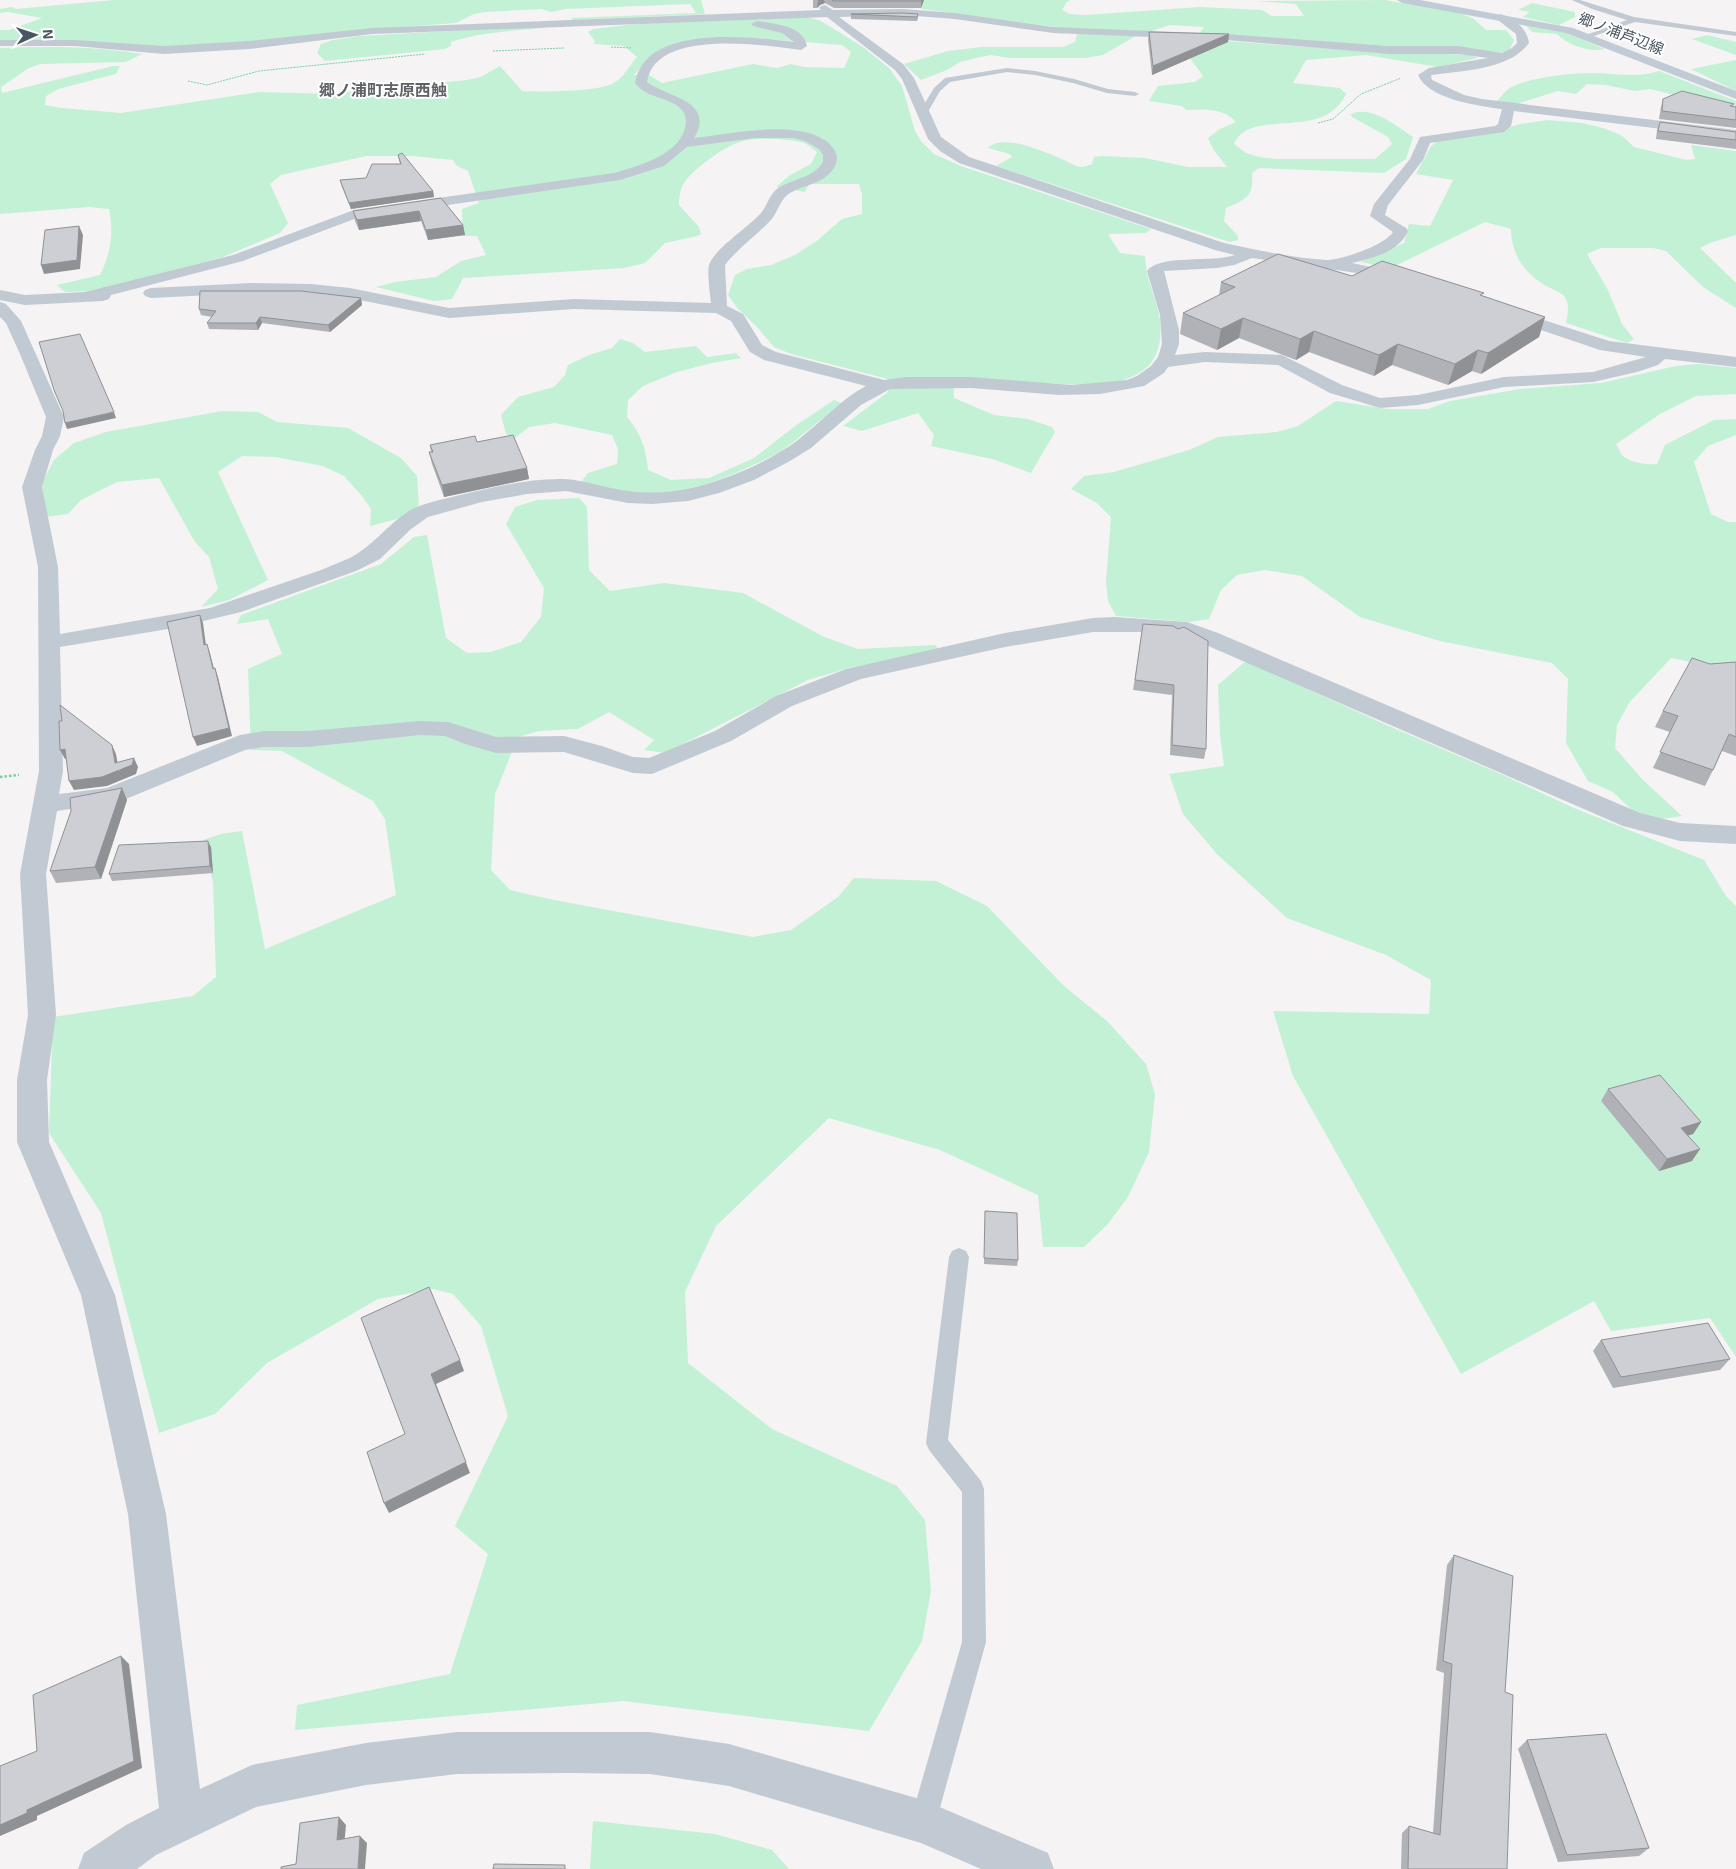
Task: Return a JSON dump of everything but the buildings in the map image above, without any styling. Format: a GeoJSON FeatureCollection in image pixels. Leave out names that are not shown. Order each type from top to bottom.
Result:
{"type":"FeatureCollection","features":[{"type":"Feature","properties":{"kind":"main road","name":"郷ノ浦芦辺線"},"geometry":{"type":"LineString","coordinates":[[1402,0],[1551,26],[1588,36],[1736,95]]}},
{"type":"Feature","properties":{"kind":"street"},"geometry":{"type":"LineString","coordinates":[[806,0],[824,7],[899,67],[908,78],[935,139],[964,160],[1220,247],[1248,254],[1389,274],[1413,282]]}},
{"type":"Feature","properties":{"kind":"street"},"geometry":{"type":"LineString","coordinates":[[0,43],[37,42],[131,48],[190,49],[372,31],[708,17],[925,13],[1053,30],[1226,37],[1389,50],[1458,50],[1506,57]]}},
{"type":"Feature","properties":{"kind":"street"},"geometry":{"type":"LineString","coordinates":[[85,297],[238,258],[354,214],[614,178],[660,162],[683,143],[693,123],[691,112],[683,103],[651,91],[641,83],[645,68],[665,52],[682,44],[705,41],[747,40],[801,46],[800,40],[786,30],[773,26],[708,17]]}},
{"type":"Feature","properties":{"kind":"street"},"geometry":{"type":"LineString","coordinates":[[1500,17],[1522,34],[1524,42],[1522,48],[1506,57],[1438,70],[1424,75],[1427,82],[1460,98],[1508,107],[1736,134]]}},
{"type":"Feature","properties":{"kind":"street"},"geometry":{"type":"LineString","coordinates":[[1327,265],[1361,256],[1395,242],[1400,237],[1401,231],[1377,216],[1381,204],[1416,160],[1425,140],[1499,129],[1504,126],[1508,107]]}},
{"type":"Feature","properties":{"kind":"street"},"geometry":{"type":"LineString","coordinates":[[683,143],[747,135],[796,135],[818,141],[827,148],[830,154],[830,163],[825,170],[783,191],[776,198],[769,212],[757,225],[736,242],[717,264],[719,308]]}},
{"type":"Feature","properties":{"kind":"street"},"geometry":{"type":"LineString","coordinates":[[50,642],[171,623],[219,612],[307,582],[367,558],[387,542],[408,520],[424,511],[460,502],[538,487],[565,484],[643,499],[670,498],[712,489],[786,456],[803,445],[859,398],[871,390],[884,385],[899,383],[986,384],[1059,390],[1120,388],[1141,382],[1158,370],[1164,362],[1172,331],[1155,271],[1160,266],[1214,263],[1239,259],[1248,254]]}},
{"type":"Feature","properties":{"kind":"street"},"geometry":{"type":"LineString","coordinates":[[0,295],[25,300],[201,290],[282,288],[350,293],[449,313],[574,304],[719,308],[737,318],[756,348],[770,356],[884,385]]}},
{"type":"Feature","properties":{"kind":"street"},"geometry":{"type":"LineString","coordinates":[[0,307],[13,321],[55,416],[51,436],[44,450],[32,487],[48,567],[51,772],[33,874],[42,1016],[32,1080],[33,1142],[98,1295],[142,1495],[148,1524],[182,1820]]}},
{"type":"Feature","properties":{"kind":"street"},"geometry":{"type":"LineString","coordinates":[[1488,307],[1606,346],[1736,362]]}},
{"type":"Feature","properties":{"kind":"street"},"geometry":{"type":"LineString","coordinates":[[1164,362],[1205,357],[1282,360],[1336,389],[1380,403],[1418,400],[1504,382],[1593,377],[1631,368],[1652,360],[1661,354]]}},
{"type":"Feature","properties":{"kind":"street"},"geometry":{"type":"LineString","coordinates":[[46,804],[112,795],[240,743],[264,739],[308,739],[420,728],[448,729],[473,739],[496,745],[564,744],[593,751],[633,765],[652,766],[723,736],[784,701],[854,674],[1005,640],[1060,630],[1114,624],[1150,624],[1187,629],[1210,638],[1632,820],[1680,832],[1736,835]]}},
{"type":"Feature","properties":{"kind":"street"},"geometry":{"type":"LineString","coordinates":[[100,1869],[141,1840],[252,1786],[294,1776],[366,1764],[456,1754],[569,1752],[650,1753],[729,1765],[923,1822],[1032,1869]]}},
{"type":"Feature","properties":{"kind":"lane"},"geometry":{"type":"LineString","coordinates":[[1575,0],[1636,19],[1670,26],[1736,34]]}},
{"type":"Feature","properties":{"kind":"lane"},"geometry":{"type":"LineString","coordinates":[[1588,36],[1636,19]]}},
{"type":"Feature","properties":{"kind":"lane"},"geometry":{"type":"LineString","coordinates":[[923,112],[937,90],[948,80],[1007,70],[1074,80],[1107,91],[1135,94]]}},
{"type":"Feature","properties":{"kind":"lane"},"geometry":{"type":"LineString","coordinates":[[923,1822],[974,1642],[973,1489],[937,1444],[960,1257]]}},
{"type":"Feature","properties":{"kind":"path"},"geometry":{"type":"LineString","coordinates":[[604,47],[638,48],[665,52]]}},
{"type":"Feature","properties":{"kind":"path"},"geometry":{"type":"LineString","coordinates":[[492,51],[534,51],[569,48]]}},
{"type":"Feature","properties":{"kind":"path"},"geometry":{"type":"LineString","coordinates":[[188,81],[207,85],[258,71],[427,53]]}},
{"type":"Feature","properties":{"kind":"path"},"geometry":{"type":"LineString","coordinates":[[1318,123],[1333,119],[1361,94],[1402,77],[1424,75]]}},
{"type":"Feature","properties":{"kind":"green space"},"geometry":{"type":"Polygon","coordinates":[[[114,0],[701,0],[705,14],[573,20],[571,18],[696,13],[690,4],[565,9],[552,12],[541,9],[486,12],[474,14],[456,23],[217,45],[154,47],[65,40],[0,41],[0,30],[9,30],[42,18],[8,12],[0,13],[0,9],[114,0]]]}},
{"type":"Feature","properties":{"kind":"green space"},"geometry":{"type":"Polygon","coordinates":[[[921,0],[1070,0],[1062,10],[1070,14],[1086,15],[1200,7],[1262,10],[1272,16],[1304,16],[1296,4],[1257,1],[1385,0],[1460,13],[1474,19],[1486,30],[1506,30],[1514,40],[1509,51],[1498,53],[1460,47],[1390,46],[1199,34],[1204,27],[1170,25],[1134,37],[1103,55],[1085,58],[1010,58],[991,55],[960,62],[947,70],[921,80],[904,64],[948,51],[981,47],[1063,47],[1075,42],[1078,30],[921,9],[921,0]]]}},
{"type":"Feature","properties":{"kind":"green space"},"geometry":{"type":"Polygon","coordinates":[[[1532,3],[1575,12],[1575,17],[1559,25],[1523,17],[1530,12],[1518,10],[1532,3]]]}},
{"type":"Feature","properties":{"kind":"green space"},"geometry":{"type":"Polygon","coordinates":[[[807,17],[821,21],[863,47],[890,69],[902,86],[915,131],[921,141],[934,154],[961,166],[1151,229],[1146,233],[1108,234],[1120,253],[1145,256],[1147,274],[1160,320],[1160,336],[1154,359],[1139,373],[1102,386],[953,378],[954,398],[994,415],[1028,419],[1052,427],[1055,432],[1031,473],[992,459],[931,446],[934,435],[918,413],[862,431],[843,426],[888,392],[888,379],[791,354],[774,347],[738,309],[728,295],[735,275],[747,269],[771,265],[795,255],[818,240],[842,219],[862,214],[862,194],[859,184],[809,184],[805,192],[776,187],[790,175],[811,164],[817,152],[804,143],[791,140],[765,139],[743,141],[719,152],[703,164],[684,183],[679,202],[679,205],[699,227],[701,234],[665,243],[645,263],[624,268],[463,278],[452,299],[434,301],[376,287],[395,282],[436,277],[461,261],[486,255],[477,236],[463,236],[462,209],[479,203],[468,171],[457,166],[453,160],[412,156],[366,156],[281,175],[270,184],[288,223],[280,233],[223,257],[94,291],[65,292],[57,285],[100,275],[107,259],[110,242],[109,209],[89,207],[0,214],[0,48],[71,47],[142,54],[126,62],[40,64],[29,68],[1,87],[2,93],[113,66],[120,66],[116,74],[58,89],[46,96],[45,105],[121,113],[260,92],[328,94],[467,80],[481,77],[500,66],[522,91],[596,88],[617,81],[637,57],[624,46],[594,44],[595,41],[588,32],[593,29],[653,22],[807,17]],[[711,38],[677,44],[660,51],[634,75],[649,75],[662,83],[753,64],[777,68],[791,64],[803,67],[844,68],[851,52],[842,45],[757,38],[711,38]]]}},
{"type":"Feature","properties":{"kind":"green space"},"geometry":{"type":"Polygon","coordinates":[[[1524,24],[1564,32],[1605,49],[1586,49],[1567,42],[1557,34],[1532,32],[1524,24]]]}},
{"type":"Feature","properties":{"kind":"green space"},"geometry":{"type":"Polygon","coordinates":[[[543,26],[543,28],[473,36],[451,42],[451,46],[445,49],[325,61],[317,53],[321,44],[359,36],[543,26]]]}},
{"type":"Feature","properties":{"kind":"green space"},"geometry":{"type":"Polygon","coordinates":[[[1707,35],[1736,42],[1736,55],[1692,39],[1707,35]]]}},
{"type":"Feature","properties":{"kind":"green space"},"geometry":{"type":"Polygon","coordinates":[[[1226,41],[1348,50],[1472,55],[1477,58],[1438,67],[1366,55],[1306,60],[1293,83],[1340,88],[1346,94],[1335,109],[1321,117],[1305,121],[1255,127],[1242,133],[1234,144],[1246,153],[1276,159],[1375,159],[1392,144],[1388,137],[1352,117],[1351,114],[1367,112],[1384,118],[1413,137],[1406,159],[1384,173],[1259,168],[1252,173],[1252,187],[1247,196],[1226,208],[1224,221],[1238,236],[1238,240],[1230,242],[996,166],[1012,157],[1010,154],[988,148],[1005,142],[1027,146],[1079,167],[1092,164],[1094,157],[1101,156],[1145,158],[1188,167],[1227,167],[1213,149],[1208,138],[1220,129],[1236,122],[1231,117],[1213,110],[1186,110],[1182,106],[1149,101],[1158,86],[1195,82],[1203,76],[1189,57],[1226,41]]]}},
{"type":"Feature","properties":{"kind":"green space"},"geometry":{"type":"Polygon","coordinates":[[[1736,60],[1736,91],[1691,69],[1736,60]]]}},
{"type":"Feature","properties":{"kind":"green space"},"geometry":{"type":"Polygon","coordinates":[[[1659,71],[1736,101],[1736,110],[1650,89],[1635,91],[1606,85],[1587,84],[1576,94],[1558,91],[1516,104],[1496,102],[1510,88],[1540,78],[1588,73],[1636,75],[1659,71]]]}},
{"type":"Feature","properties":{"kind":"green space"},"geometry":{"type":"Polygon","coordinates":[[[1548,120],[1582,123],[1603,128],[1621,135],[1634,147],[1686,160],[1695,159],[1691,145],[1736,151],[1736,235],[1700,248],[1736,283],[1736,308],[1703,287],[1666,251],[1653,248],[1601,248],[1587,254],[1608,290],[1622,324],[1634,339],[1627,343],[1566,323],[1568,309],[1566,299],[1536,279],[1524,267],[1513,246],[1511,229],[1485,222],[1391,268],[1360,262],[1404,243],[1409,224],[1430,226],[1453,180],[1416,174],[1431,146],[1438,141],[1488,134],[1520,124],[1548,120]]]}},
{"type":"Feature","properties":{"kind":"green space"},"geometry":{"type":"Polygon","coordinates":[[[620,339],[633,343],[645,352],[696,346],[707,357],[736,353],[741,358],[677,372],[643,386],[628,400],[627,417],[636,429],[642,442],[648,470],[671,480],[709,478],[754,458],[795,426],[834,400],[841,403],[774,455],[709,483],[668,492],[626,492],[582,481],[588,473],[617,464],[618,449],[612,435],[555,423],[529,427],[515,438],[506,434],[501,415],[518,397],[554,387],[565,375],[568,365],[589,355],[612,348],[620,339]]]}},
{"type":"Feature","properties":{"kind":"green space"},"geometry":{"type":"Polygon","coordinates":[[[1699,364],[1736,368],[1736,394],[1696,396],[1660,414],[1616,444],[1622,455],[1629,460],[1644,464],[1657,464],[1665,445],[1714,420],[1736,419],[1736,435],[1708,446],[1694,462],[1711,514],[1728,522],[1736,522],[1736,671],[1671,658],[1629,703],[1617,725],[1615,748],[1642,779],[1682,816],[1661,819],[1633,811],[1613,792],[1588,781],[1566,743],[1568,679],[1552,663],[1440,641],[1360,617],[1302,576],[1265,570],[1237,575],[1221,590],[1209,619],[1190,622],[1116,616],[1108,601],[1106,582],[1111,517],[1097,503],[1071,489],[1084,476],[1114,472],[1189,450],[1218,437],[1277,432],[1298,426],[1336,401],[1387,409],[1428,409],[1450,401],[1520,389],[1601,383],[1676,366],[1699,364]]]}},
{"type":"Feature","properties":{"kind":"green space"},"geometry":{"type":"Polygon","coordinates":[[[222,411],[258,412],[277,422],[348,428],[401,458],[417,476],[419,508],[397,519],[370,526],[371,509],[344,476],[323,466],[275,457],[242,456],[218,472],[268,580],[229,600],[201,607],[218,589],[209,557],[195,542],[159,478],[117,482],[81,500],[68,514],[46,517],[42,483],[54,460],[74,443],[106,432],[222,411]]]}},
{"type":"Feature","properties":{"kind":"green space"},"geometry":{"type":"Polygon","coordinates":[[[579,498],[587,507],[589,570],[610,591],[664,583],[743,593],[824,637],[858,649],[935,645],[941,652],[852,667],[808,680],[665,753],[644,750],[654,740],[609,712],[578,729],[539,731],[518,737],[495,794],[491,870],[510,890],[753,937],[791,930],[838,897],[854,878],[936,881],[987,906],[1064,986],[1107,1021],[1146,1064],[1155,1094],[1149,1152],[1128,1197],[1108,1224],[1084,1247],[1043,1247],[1038,1195],[940,1150],[829,1118],[716,1226],[685,1292],[688,1363],[772,1429],[897,1486],[925,1520],[931,1591],[922,1641],[869,1731],[623,1701],[295,1730],[297,1705],[450,1674],[488,1554],[455,1526],[508,1416],[481,1326],[453,1294],[433,1289],[378,1299],[267,1363],[215,1414],[159,1433],[101,1213],[49,1133],[53,1017],[193,996],[216,977],[213,882],[203,840],[221,834],[242,831],[265,949],[396,895],[385,819],[373,801],[282,751],[251,750],[248,669],[282,654],[268,619],[237,624],[241,615],[381,564],[414,537],[427,535],[446,638],[467,653],[491,652],[521,642],[541,617],[544,588],[506,524],[515,507],[537,500],[579,498]]]}},
{"type":"Feature","properties":{"kind":"green space"},"geometry":{"type":"Polygon","coordinates":[[[1246,661],[1574,808],[1704,860],[1726,896],[1736,906],[1736,1357],[1710,1318],[1611,1331],[1594,1301],[1461,1374],[1293,1076],[1273,1011],[1429,1014],[1431,980],[1386,955],[1287,918],[1217,854],[1183,814],[1169,774],[1224,766],[1220,735],[1218,685],[1246,661]]]}},
{"type":"Feature","properties":{"kind":"green space"},"geometry":{"type":"Polygon","coordinates":[[[593,1821],[715,1834],[772,1850],[789,1869],[590,1869],[593,1821]]]}},
{"type":"Feature","properties":{"kind":"district","name":"郷ノ浦町志原西触"},"geometry":{"type":"Point","coordinates":[383,90]}}]}
